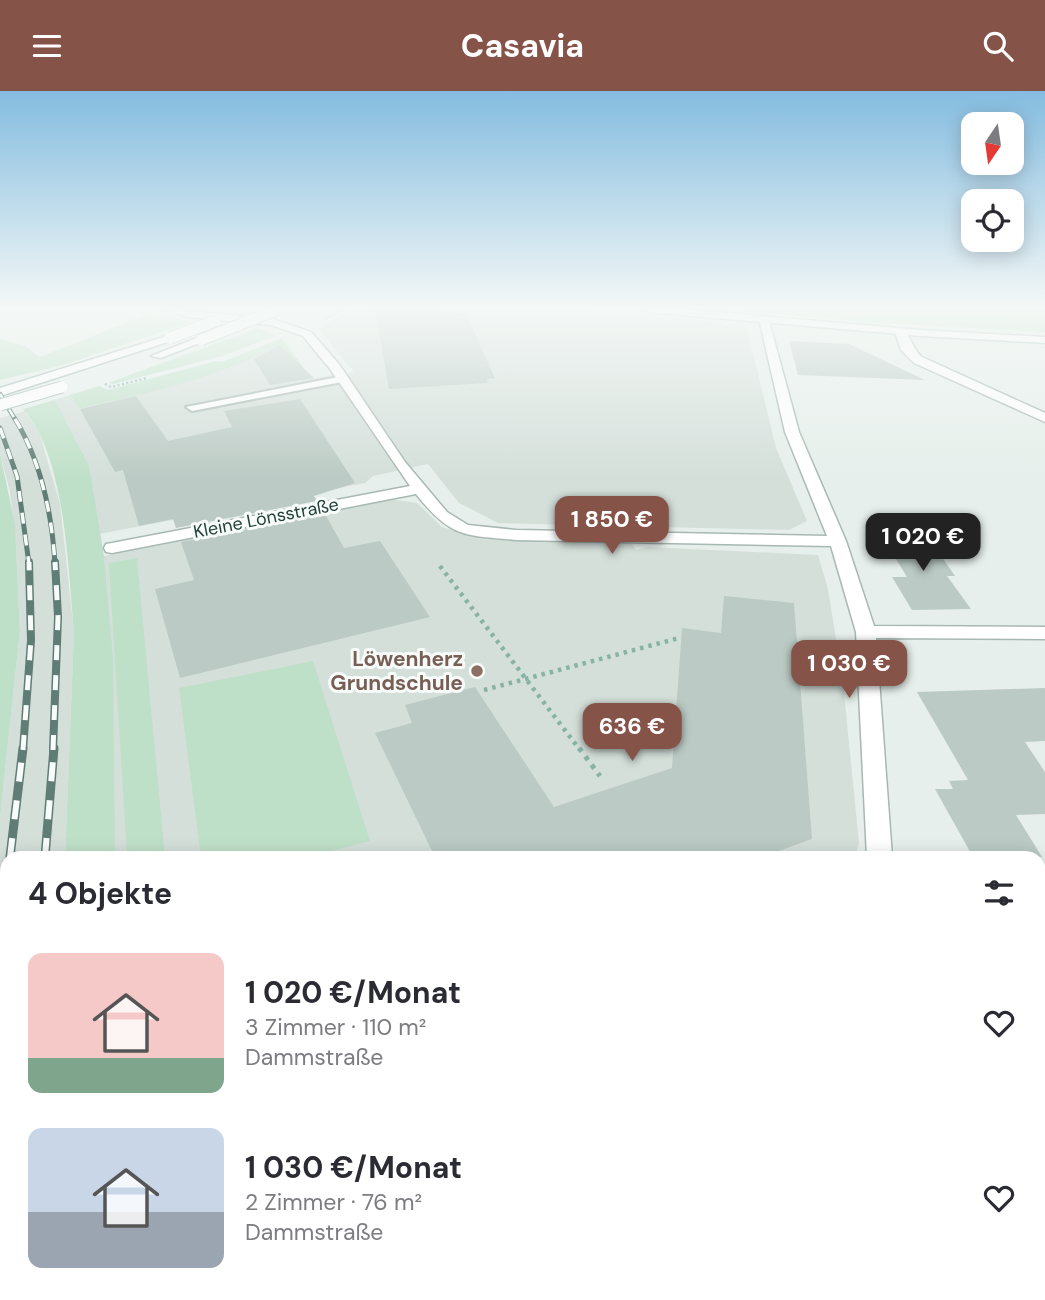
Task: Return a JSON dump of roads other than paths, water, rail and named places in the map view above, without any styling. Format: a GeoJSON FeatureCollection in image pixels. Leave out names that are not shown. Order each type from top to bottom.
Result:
{"type":"FeatureCollection","features":[{"type":"Feature","properties":{"kind":"street"},"geometry":{"type":"LineString","coordinates":[[0,392],[87,365]]}},
{"type":"Feature","properties":{"kind":"street"},"geometry":{"type":"LineString","coordinates":[[125,367],[129,365]]}},
{"type":"Feature","properties":{"kind":"street"},"geometry":{"type":"LineString","coordinates":[[332,365],[400,465],[441,515],[464,530],[489,533],[838,541]]}},
{"type":"Feature","properties":{"kind":"street"},"geometry":{"type":"LineString","coordinates":[[776,365],[792,432],[838,541],[866,632],[879,851]]}},
{"type":"Feature","properties":{"kind":"street"},"geometry":{"type":"LineString","coordinates":[[932,365],[1045,418]]}},
{"type":"Feature","properties":{"kind":"street"},"geometry":{"type":"LineString","coordinates":[[0,405],[67,386]]}},
{"type":"Feature","properties":{"kind":"street","name":"Kleine Lönsstraße"},"geometry":{"type":"LineString","coordinates":[[112,548],[420,489]]}},
{"type":"Feature","properties":{"kind":"street"},"geometry":{"type":"LineString","coordinates":[[866,632],[1045,633]]}},
{"type":"Feature","properties":{"kind":"lane"},"geometry":{"type":"LineString","coordinates":[[192,407],[343,379]]}},
{"type":"Feature","properties":{"kind":"railway"},"geometry":{"type":"LineString","coordinates":[[0,394],[16,421]]}},
{"type":"Feature","properties":{"kind":"railway"},"geometry":{"type":"LineString","coordinates":[[15,419],[32,452],[44,489],[55,564]]}},
{"type":"Feature","properties":{"kind":"railway"},"geometry":{"type":"LineString","coordinates":[[0,428],[17,476],[29,564]]}},
{"type":"Feature","properties":{"kind":"railway"},"geometry":{"type":"LineString","coordinates":[[23,750],[31,640],[29,562]]}},
{"type":"Feature","properties":{"kind":"railway"},"geometry":{"type":"LineString","coordinates":[[53,750],[58,617],[55,562]]}},
{"type":"Feature","properties":{"kind":"railway"},"geometry":{"type":"LineString","coordinates":[[11,851],[23,748]]}},
{"type":"Feature","properties":{"kind":"railway"},"geometry":{"type":"LineString","coordinates":[[45,851],[54,748]]}},
{"type":"Feature","properties":{"kind":"place","name":"Löwenherz Grundschule"},"geometry":{"type":"Point","coordinates":[477,671]}}]}
